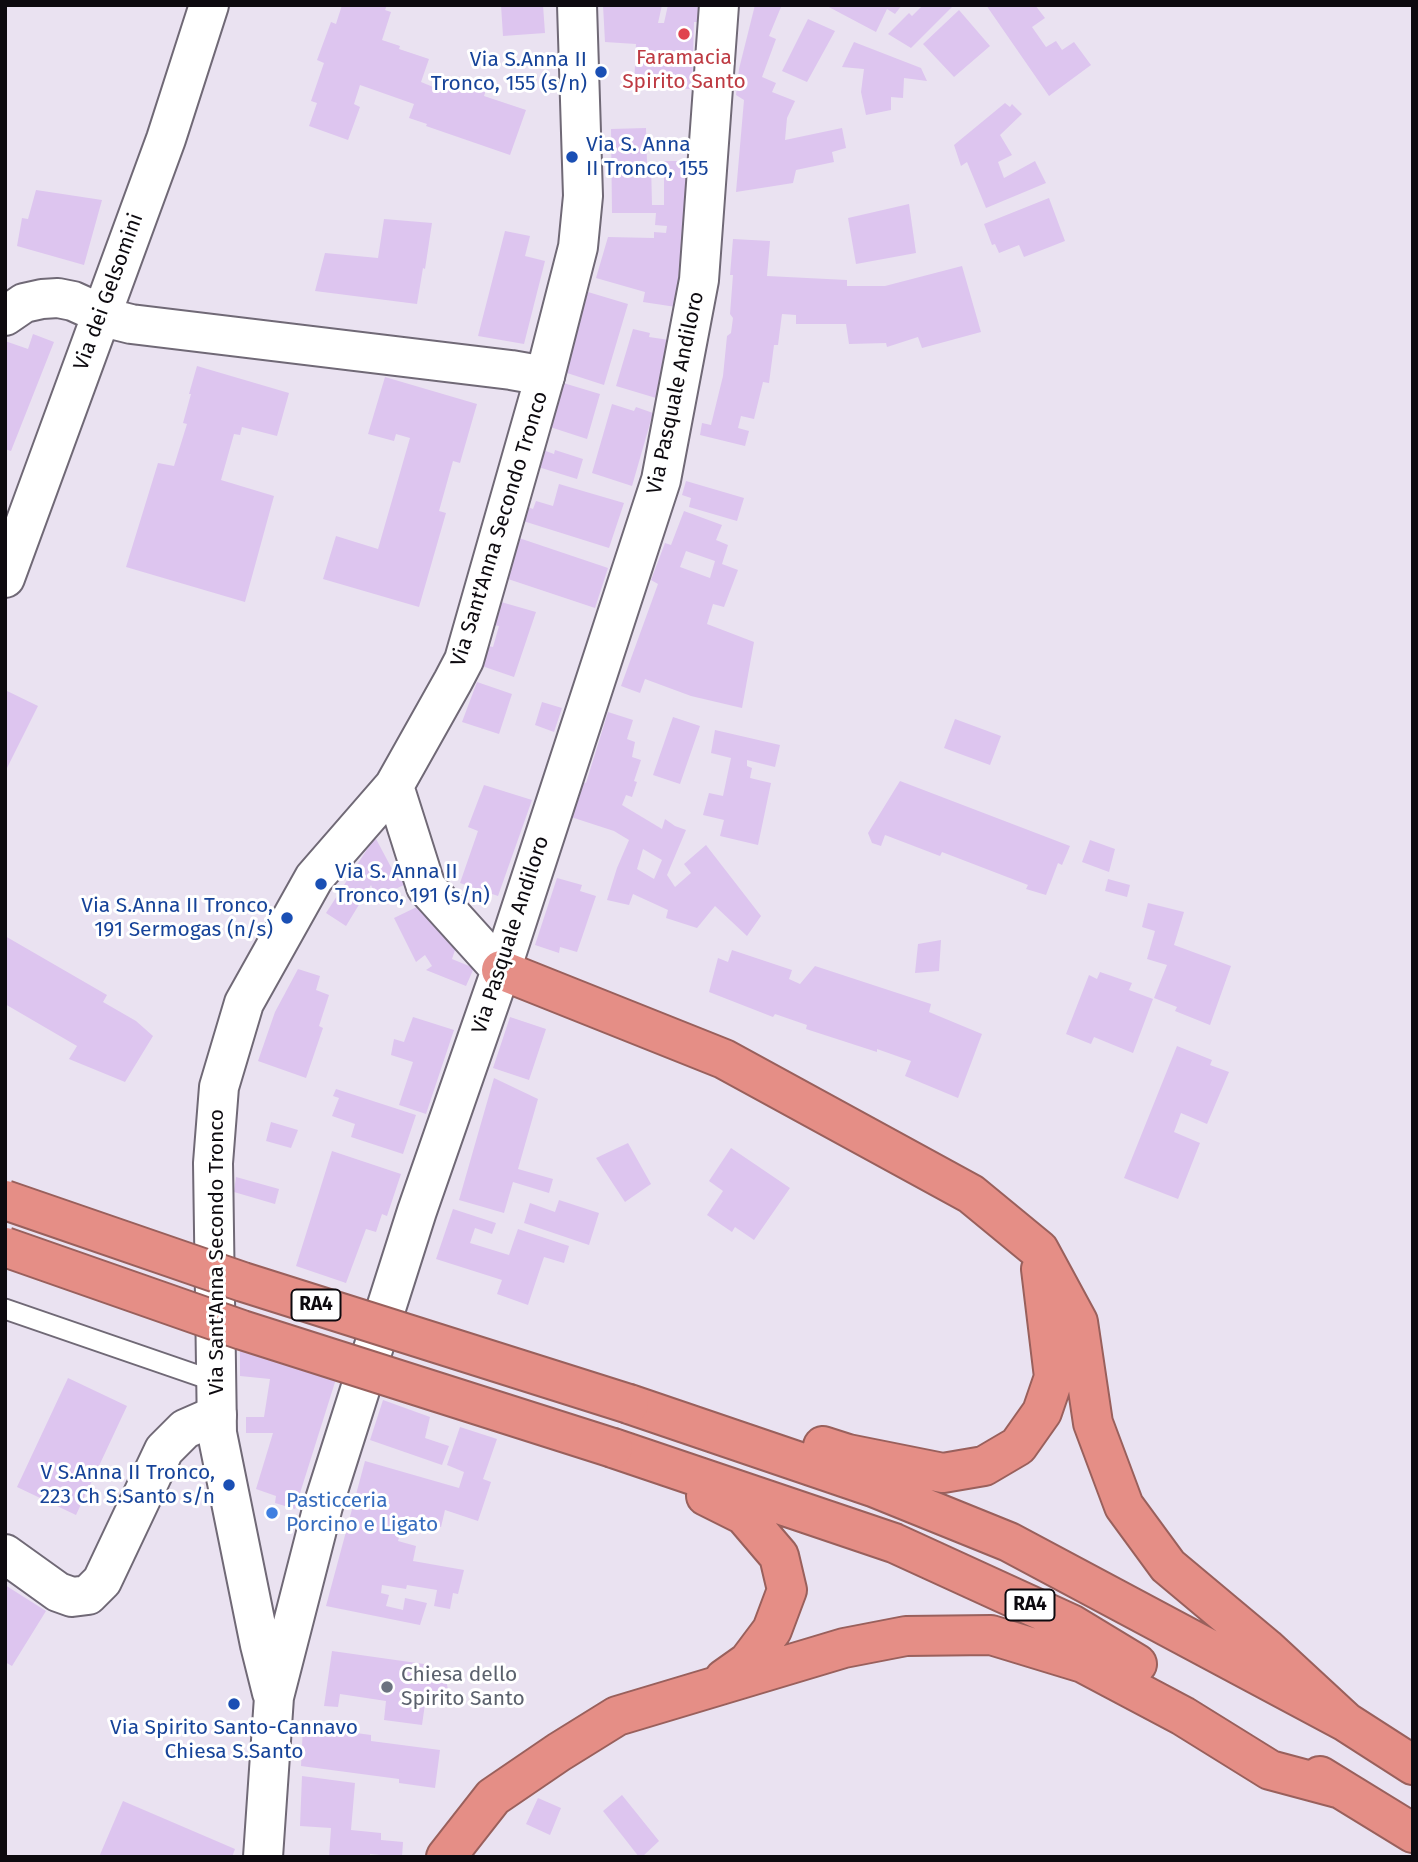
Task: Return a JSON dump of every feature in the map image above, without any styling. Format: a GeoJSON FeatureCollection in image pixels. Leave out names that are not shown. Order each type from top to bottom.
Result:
{"type":"FeatureCollection","features":[{"type":"Feature","properties":{"kind":"highway"},"geometry":{"type":"LineString","coordinates":[[501,970],[724,1059],[971,1194],[1039,1250],[1078,1322],[1093,1423],[1124,1506],[1168,1566],[1266,1648],[1346,1722]]}},
{"type":"Feature","properties":{"kind":"highway","name":"RA4"},"geometry":{"type":"LineString","coordinates":[[5,1200],[243,1282],[629,1404],[873,1487],[1009,1542],[1346,1722],[1413,1765]]}},
{"type":"Feature","properties":{"kind":"highway","name":"RA4"},"geometry":{"type":"LineString","coordinates":[[5,1247],[242,1329],[894,1542],[1071,1624],[1413,1833]]}},
{"type":"Feature","properties":{"kind":"highway"},"geometry":{"type":"LineString","coordinates":[[670,1418],[779,1433],[848,1454],[943,1473],[984,1466],[1018,1446],[1042,1412],[1054,1377],[1039,1250]]}},
{"type":"Feature","properties":{"kind":"highway"},"geometry":{"type":"LineString","coordinates":[[613,1448],[744,1516],[779,1556],[787,1590],[772,1630],[748,1662],[713,1687]]}},
{"type":"Feature","properties":{"kind":"highway"},"geometry":{"type":"LineString","coordinates":[[446,1857],[493,1797],[617,1716],[844,1648],[906,1636],[990,1635],[1083,1662],[1183,1716],[1270,1770],[1341,1789]]}},
{"type":"Feature","properties":{"kind":"street","name":"Via dei Gelsomini"},"geometry":{"type":"LineString","coordinates":[[5,578],[166,139],[209,5]]}},
{"type":"Feature","properties":{"kind":"street","name":"Via Sant'Anna Secondo Tronco"},"geometry":{"type":"LineString","coordinates":[[274,1697],[260,1645],[217,1433],[213,1163],[219,1087],[244,1003],[314,878],[394,786],[464,660],[545,376],[578,247],[583,196],[577,5]]}},
{"type":"Feature","properties":{"kind":"street","name":"Via Pasquale Andiloro"},"geometry":{"type":"LineString","coordinates":[[263,1857],[274,1697],[323,1506],[417,1210],[501,970],[661,480],[699,280],[719,5]]}},
{"type":"Feature","properties":{"kind":"street"},"geometry":{"type":"LineString","coordinates":[[5,316],[24,303],[58,298],[73,301],[115,320],[131,324],[545,376]]}},
{"type":"Feature","properties":{"kind":"street"},"geometry":{"type":"LineString","coordinates":[[394,786],[426,887],[501,970]]}},
{"type":"Feature","properties":{"kind":"street"},"geometry":{"type":"LineString","coordinates":[[5,1554],[58,1592],[72,1597],[88,1595],[102,1581],[164,1450],[217,1398]]}},
{"type":"Feature","properties":{"kind":"lane"},"geometry":{"type":"LineString","coordinates":[[5,1309],[217,1398]]}},
{"type":"Feature","properties":{"kind":"building"},"geometry":{"type":"Polygon","coordinates":[[[342,5],[387,5],[385,10],[391,12],[382,40],[429,59],[421,82],[438,89],[441,81],[456,86],[459,80],[486,90],[484,96],[526,110],[510,155],[426,126],[427,124],[409,118],[414,104],[360,85],[354,104],[360,107],[348,140],[309,126],[317,103],[311,101],[324,63],[317,60],[331,22],[336,24],[342,5]]]}},
{"type":"Feature","properties":{"kind":"building"},"geometry":{"type":"Polygon","coordinates":[[[501,5],[543,5],[545,33],[503,36],[501,5]]]}},
{"type":"Feature","properties":{"kind":"building"},"geometry":{"type":"Polygon","coordinates":[[[603,5],[662,5],[658,23],[664,23],[668,5],[701,5],[699,22],[694,22],[692,89],[634,87],[636,44],[605,42],[603,5]]]}},
{"type":"Feature","properties":{"kind":"building"},"geometry":{"type":"Polygon","coordinates":[[[755,5],[781,7],[769,36],[776,39],[762,77],[776,83],[772,92],[795,101],[787,118],[785,140],[842,128],[846,148],[832,152],[834,162],[796,170],[793,183],[736,192],[744,100],[736,95],[739,69],[755,5]]]}},
{"type":"Feature","properties":{"kind":"building"},"geometry":{"type":"Polygon","coordinates":[[[825,5],[902,5],[895,14],[887,9],[876,32],[825,5]]]}},
{"type":"Feature","properties":{"kind":"building"},"geometry":{"type":"Polygon","coordinates":[[[923,5],[954,5],[911,48],[888,34],[909,13],[912,16],[923,5]]]}},
{"type":"Feature","properties":{"kind":"building"},"geometry":{"type":"Polygon","coordinates":[[[986,5],[1035,5],[1045,18],[1032,27],[1046,47],[1056,41],[1062,50],[1074,42],[1091,65],[1049,96],[986,5]]]}},
{"type":"Feature","properties":{"kind":"building"},"geometry":{"type":"Polygon","coordinates":[[[959,10],[990,46],[954,77],[923,44],[959,10]]]}},
{"type":"Feature","properties":{"kind":"building"},"geometry":{"type":"Polygon","coordinates":[[[808,19],[835,31],[807,82],[782,71],[808,19]]]}},
{"type":"Feature","properties":{"kind":"building"},"geometry":{"type":"Polygon","coordinates":[[[854,42],[921,68],[927,81],[904,78],[903,98],[891,97],[891,110],[866,115],[861,92],[864,69],[842,67],[854,42]]]}},
{"type":"Feature","properties":{"kind":"building"},"geometry":{"type":"Polygon","coordinates":[[[1005,103],[1010,107],[1012,104],[1022,114],[1000,135],[1012,155],[998,162],[1004,178],[1035,161],[1046,183],[986,208],[967,162],[961,166],[954,145],[1005,103]]]}},
{"type":"Feature","properties":{"kind":"building"},"geometry":{"type":"Polygon","coordinates":[[[646,128],[647,163],[651,163],[652,205],[664,205],[664,161],[688,161],[682,262],[676,307],[643,302],[645,292],[596,278],[608,237],[654,238],[654,232],[666,233],[667,226],[655,225],[656,213],[612,213],[611,129],[646,128]]]}},
{"type":"Feature","properties":{"kind":"building"},"geometry":{"type":"Polygon","coordinates":[[[36,190],[102,200],[84,265],[17,246],[22,218],[28,219],[36,190]]]}},
{"type":"Feature","properties":{"kind":"building"},"geometry":{"type":"Polygon","coordinates":[[[1049,198],[1065,241],[1024,257],[1019,245],[999,253],[995,244],[992,245],[984,224],[1049,198]]]}},
{"type":"Feature","properties":{"kind":"building"},"geometry":{"type":"Polygon","coordinates":[[[909,204],[916,253],[856,264],[848,218],[909,204]]]}},
{"type":"Feature","properties":{"kind":"building"},"geometry":{"type":"Polygon","coordinates":[[[384,219],[432,223],[417,304],[315,291],[325,253],[378,258],[384,219]]]}},
{"type":"Feature","properties":{"kind":"building"},"geometry":{"type":"Polygon","coordinates":[[[505,231],[530,236],[525,256],[545,261],[524,344],[478,336],[505,231]]]}},
{"type":"Feature","properties":{"kind":"building"},"geometry":{"type":"Polygon","coordinates":[[[733,239],[770,241],[767,276],[847,280],[847,286],[885,286],[962,266],[981,332],[922,348],[918,337],[887,347],[886,343],[849,344],[846,324],[796,324],[796,315],[782,314],[778,345],[774,345],[769,383],[763,382],[754,419],[741,416],[738,428],[749,431],[745,446],[700,435],[702,423],[711,425],[723,376],[727,336],[731,333],[733,275],[730,275],[733,239]]]}},
{"type":"Feature","properties":{"kind":"building"},"geometry":{"type":"Polygon","coordinates":[[[588,292],[628,304],[604,385],[564,372],[588,292]]]}},
{"type":"Feature","properties":{"kind":"building"},"geometry":{"type":"Polygon","coordinates":[[[633,329],[650,333],[649,337],[669,340],[656,398],[616,386],[633,329]]]}},
{"type":"Feature","properties":{"kind":"building"},"geometry":{"type":"Polygon","coordinates":[[[33,334],[54,342],[11,451],[5,449],[5,341],[28,349],[33,334]]]}},
{"type":"Feature","properties":{"kind":"building"},"geometry":{"type":"Polygon","coordinates":[[[197,366],[289,393],[277,436],[242,427],[240,435],[234,434],[221,480],[274,496],[245,602],[126,567],[158,463],[174,466],[187,424],[183,423],[197,366]]]}},
{"type":"Feature","properties":{"kind":"building"},"geometry":{"type":"Polygon","coordinates":[[[385,377],[477,404],[460,463],[453,461],[439,511],[446,513],[419,607],[323,579],[336,536],[378,549],[410,438],[396,434],[394,441],[368,434],[385,377]]]}},
{"type":"Feature","properties":{"kind":"building"},"geometry":{"type":"Polygon","coordinates":[[[560,382],[600,394],[587,439],[547,426],[560,382]]]}},
{"type":"Feature","properties":{"kind":"building"},"geometry":{"type":"Polygon","coordinates":[[[612,404],[634,411],[636,407],[653,413],[632,486],[592,473],[612,404]]]}},
{"type":"Feature","properties":{"kind":"building"},"geometry":{"type":"Polygon","coordinates":[[[540,449],[554,454],[555,450],[583,459],[577,479],[535,466],[540,449]]]}},
{"type":"Feature","properties":{"kind":"building"},"geometry":{"type":"Polygon","coordinates":[[[686,481],[744,498],[737,521],[689,507],[691,498],[682,495],[686,481]]]}},
{"type":"Feature","properties":{"kind":"building"},"geometry":{"type":"Polygon","coordinates":[[[559,484],[624,503],[609,548],[520,520],[525,506],[533,509],[536,501],[553,506],[559,484]]]}},
{"type":"Feature","properties":{"kind":"building"},"geometry":{"type":"Polygon","coordinates":[[[684,511],[722,525],[716,540],[728,545],[722,564],[738,570],[724,607],[713,604],[707,624],[754,642],[742,708],[691,696],[645,679],[640,693],[621,686],[658,584],[651,580],[665,543],[671,545],[684,511]],[[686,551],[680,567],[710,578],[715,561],[686,551]]]}},
{"type":"Feature","properties":{"kind":"building"},"geometry":{"type":"Polygon","coordinates":[[[519,538],[608,568],[595,608],[508,579],[519,538]]]}},
{"type":"Feature","properties":{"kind":"building"},"geometry":{"type":"Polygon","coordinates":[[[501,602],[536,612],[514,677],[482,666],[488,646],[493,647],[499,626],[494,625],[501,602]]]}},
{"type":"Feature","properties":{"kind":"building"},"geometry":{"type":"Polygon","coordinates":[[[477,682],[512,694],[499,734],[462,722],[477,682]]]}},
{"type":"Feature","properties":{"kind":"building"},"geometry":{"type":"Polygon","coordinates":[[[5,690],[38,706],[5,772],[5,690]]]}},
{"type":"Feature","properties":{"kind":"building"},"geometry":{"type":"Polygon","coordinates":[[[542,702],[562,708],[554,732],[535,725],[542,702]]]}},
{"type":"Feature","properties":{"kind":"building"},"geometry":{"type":"Polygon","coordinates":[[[608,712],[633,720],[627,739],[635,742],[632,757],[641,760],[632,797],[626,795],[622,805],[662,829],[665,819],[686,830],[667,875],[675,887],[691,873],[684,864],[706,845],[761,916],[747,936],[715,906],[697,928],[666,918],[668,910],[633,894],[629,905],[607,900],[629,840],[614,831],[571,817],[582,782],[586,783],[608,712]],[[643,849],[637,869],[654,879],[662,860],[643,849]]]}},
{"type":"Feature","properties":{"kind":"building"},"geometry":{"type":"Polygon","coordinates":[[[673,717],[700,726],[680,784],[653,775],[673,717]]]}},
{"type":"Feature","properties":{"kind":"building"},"geometry":{"type":"Polygon","coordinates":[[[955,719],[1001,736],[990,765],[944,748],[955,719]]]}},
{"type":"Feature","properties":{"kind":"building"},"geometry":{"type":"Polygon","coordinates":[[[715,730],[780,745],[775,767],[747,760],[747,766],[752,768],[750,778],[771,783],[758,845],[720,836],[724,820],[703,815],[709,793],[723,796],[731,758],[711,753],[715,730]]]}},
{"type":"Feature","properties":{"kind":"building"},"geometry":{"type":"Polygon","coordinates":[[[900,781],[1070,846],[1062,865],[1058,863],[1046,895],[1026,889],[1028,885],[942,852],[940,856],[885,835],[881,846],[872,843],[868,833],[900,781]]]}},
{"type":"Feature","properties":{"kind":"building"},"geometry":{"type":"Polygon","coordinates":[[[484,785],[532,800],[498,896],[460,883],[478,831],[468,827],[484,785]]]}},
{"type":"Feature","properties":{"kind":"building"},"geometry":{"type":"Polygon","coordinates":[[[375,837],[392,869],[400,864],[410,882],[377,898],[371,885],[346,926],[326,913],[375,837]]]}},
{"type":"Feature","properties":{"kind":"building"},"geometry":{"type":"Polygon","coordinates":[[[1090,840],[1115,849],[1109,872],[1082,862],[1090,840]]]}},
{"type":"Feature","properties":{"kind":"building"},"geometry":{"type":"Polygon","coordinates":[[[557,878],[582,885],[580,891],[596,896],[577,952],[560,947],[559,953],[535,945],[557,878]]]}},
{"type":"Feature","properties":{"kind":"building"},"geometry":{"type":"Polygon","coordinates":[[[1108,879],[1130,885],[1127,897],[1105,891],[1108,879]]]}},
{"type":"Feature","properties":{"kind":"building"},"geometry":{"type":"Polygon","coordinates":[[[425,903],[456,947],[452,959],[474,968],[466,986],[426,970],[432,966],[425,955],[416,962],[394,918],[425,903]]]}},
{"type":"Feature","properties":{"kind":"building"},"geometry":{"type":"Polygon","coordinates":[[[1148,903],[1184,912],[1174,945],[1231,966],[1210,1025],[1175,1011],[1177,1007],[1154,998],[1167,965],[1147,959],[1155,931],[1142,927],[1148,903]]]}},
{"type":"Feature","properties":{"kind":"building"},"geometry":{"type":"Polygon","coordinates":[[[5,936],[107,995],[103,1002],[136,1021],[153,1036],[125,1082],[69,1059],[77,1046],[5,1004],[5,936]]]}},
{"type":"Feature","properties":{"kind":"building"},"geometry":{"type":"Polygon","coordinates":[[[941,940],[939,971],[915,973],[918,944],[941,940]]]}},
{"type":"Feature","properties":{"kind":"building"},"geometry":{"type":"Polygon","coordinates":[[[732,950],[792,970],[789,979],[800,984],[815,966],[931,1004],[929,1012],[982,1034],[958,1098],[905,1076],[911,1061],[806,1029],[807,1025],[775,1014],[773,1017],[709,992],[718,958],[728,962],[732,950]]]}},
{"type":"Feature","properties":{"kind":"building"},"geometry":{"type":"Polygon","coordinates":[[[298,969],[320,976],[316,990],[329,995],[319,1026],[323,1028],[306,1078],[258,1061],[275,1012],[298,969]]]}},
{"type":"Feature","properties":{"kind":"building"},"geometry":{"type":"Polygon","coordinates":[[[1100,972],[1132,983],[1129,990],[1153,999],[1133,1053],[1094,1037],[1091,1044],[1066,1034],[1089,975],[1097,979],[1100,972]]]}},
{"type":"Feature","properties":{"kind":"building"},"geometry":{"type":"Polygon","coordinates":[[[413,1017],[454,1030],[426,1114],[399,1105],[413,1062],[391,1055],[394,1039],[404,1042],[413,1017]]]}},
{"type":"Feature","properties":{"kind":"building"},"geometry":{"type":"Polygon","coordinates":[[[510,1017],[546,1029],[529,1080],[493,1068],[510,1017]]]}},
{"type":"Feature","properties":{"kind":"building"},"geometry":{"type":"Polygon","coordinates":[[[1177,1046],[1212,1060],[1210,1065],[1229,1072],[1207,1124],[1181,1113],[1174,1132],[1200,1143],[1178,1199],[1124,1178],[1177,1046]]]}},
{"type":"Feature","properties":{"kind":"building"},"geometry":{"type":"Polygon","coordinates":[[[494,1078],[538,1099],[518,1169],[553,1179],[549,1193],[513,1182],[504,1213],[459,1200],[494,1078]]]}},
{"type":"Feature","properties":{"kind":"building"},"geometry":{"type":"Polygon","coordinates":[[[336,1089],[416,1115],[403,1154],[351,1137],[355,1124],[332,1116],[339,1098],[333,1096],[336,1089]]]}},
{"type":"Feature","properties":{"kind":"building"},"geometry":{"type":"Polygon","coordinates":[[[271,1122],[298,1130],[291,1148],[266,1141],[271,1122]]]}},
{"type":"Feature","properties":{"kind":"building"},"geometry":{"type":"Polygon","coordinates":[[[628,1143],[651,1184],[625,1202],[596,1158],[628,1143]]]}},
{"type":"Feature","properties":{"kind":"building"},"geometry":{"type":"Polygon","coordinates":[[[731,1148],[790,1188],[754,1240],[735,1227],[732,1232],[707,1215],[723,1191],[709,1181],[731,1148]]]}},
{"type":"Feature","properties":{"kind":"building"},"geometry":{"type":"Polygon","coordinates":[[[332,1151],[401,1174],[387,1216],[382,1214],[376,1232],[366,1229],[346,1283],[296,1266],[332,1151]]]}},
{"type":"Feature","properties":{"kind":"building"},"geometry":{"type":"Polygon","coordinates":[[[236,1177],[279,1189],[275,1204],[234,1192],[236,1177]]]}},
{"type":"Feature","properties":{"kind":"building"},"geometry":{"type":"Polygon","coordinates":[[[559,1200],[599,1213],[589,1245],[524,1223],[530,1203],[555,1212],[559,1200]]]}},
{"type":"Feature","properties":{"kind":"building"},"geometry":{"type":"Polygon","coordinates":[[[453,1209],[496,1223],[492,1234],[475,1228],[470,1243],[509,1255],[518,1229],[569,1246],[564,1263],[544,1257],[528,1305],[497,1294],[502,1280],[436,1259],[453,1209]]]}},
{"type":"Feature","properties":{"kind":"building"},"geometry":{"type":"Polygon","coordinates":[[[240,1350],[342,1360],[295,1509],[275,1503],[276,1496],[256,1489],[273,1433],[246,1433],[246,1417],[264,1417],[270,1379],[240,1376],[240,1350]]]}},
{"type":"Feature","properties":{"kind":"building"},"geometry":{"type":"Polygon","coordinates":[[[68,1378],[127,1406],[76,1515],[17,1487],[68,1378]]]}},
{"type":"Feature","properties":{"kind":"building"},"geometry":{"type":"Polygon","coordinates":[[[383,1400],[430,1417],[425,1438],[449,1446],[442,1465],[370,1440],[383,1400]]]}},
{"type":"Feature","properties":{"kind":"building"},"geometry":{"type":"Polygon","coordinates":[[[460,1427],[497,1439],[483,1479],[491,1482],[478,1521],[445,1510],[441,1527],[405,1517],[398,1541],[416,1546],[413,1561],[464,1570],[458,1594],[453,1593],[450,1609],[434,1606],[437,1590],[407,1585],[406,1589],[382,1585],[381,1593],[389,1595],[386,1606],[403,1610],[405,1598],[427,1603],[420,1625],[326,1606],[365,1461],[459,1488],[464,1472],[447,1465],[460,1427]]]}},
{"type":"Feature","properties":{"kind":"building"},"geometry":{"type":"Polygon","coordinates":[[[5,1585],[46,1611],[12,1666],[5,1662],[5,1585]]]}},
{"type":"Feature","properties":{"kind":"building","name":"Chiesa dello Spirito Santo"},"geometry":{"type":"Polygon","coordinates":[[[332,1651],[431,1665],[431,1670],[441,1673],[446,1679],[448,1690],[440,1700],[425,1704],[422,1725],[384,1720],[386,1701],[340,1694],[338,1707],[324,1706],[332,1651]]]}},
{"type":"Feature","properties":{"kind":"building"},"geometry":{"type":"Polygon","coordinates":[[[303,1726],[371,1735],[371,1741],[440,1750],[435,1788],[399,1783],[399,1779],[301,1766],[303,1726]]]}},
{"type":"Feature","properties":{"kind":"building"},"geometry":{"type":"Polygon","coordinates":[[[302,1776],[355,1783],[351,1830],[381,1833],[381,1840],[403,1842],[402,1857],[370,1854],[370,1857],[329,1857],[331,1828],[300,1826],[302,1776]]]}},
{"type":"Feature","properties":{"kind":"building"},"geometry":{"type":"Polygon","coordinates":[[[622,1795],[659,1841],[642,1857],[639,1857],[603,1811],[622,1795]]]}},
{"type":"Feature","properties":{"kind":"building"},"geometry":{"type":"Polygon","coordinates":[[[538,1798],[561,1808],[550,1835],[526,1824],[538,1798]]]}},
{"type":"Feature","properties":{"kind":"building"},"geometry":{"type":"Polygon","coordinates":[[[123,1801],[235,1849],[232,1857],[99,1857],[123,1801]]]}},
{"type":"Feature","properties":{"kind":"place","name":"Faramacia Spirito Santo"},"geometry":{"type":"Point","coordinates":[684,34]}},
{"type":"Feature","properties":{"kind":"place","name":"Via S.Anna II Tronco, 155 (s/n)"},"geometry":{"type":"Point","coordinates":[601,72]}},
{"type":"Feature","properties":{"kind":"place","name":"Via S. Anna II Tronco, 155"},"geometry":{"type":"Point","coordinates":[572,157]}},
{"type":"Feature","properties":{"kind":"place","name":"Via S. Anna II Tronco, 191 (s/n)"},"geometry":{"type":"Point","coordinates":[321,884]}},
{"type":"Feature","properties":{"kind":"place","name":"Via S.Anna II Tronco, 191 Sermogas (n/s)"},"geometry":{"type":"Point","coordinates":[287,918]}},
{"type":"Feature","properties":{"kind":"place","name":"V S.Anna II Tronco, 223 Ch S.Santo s/n"},"geometry":{"type":"Point","coordinates":[229,1485]}},
{"type":"Feature","properties":{"kind":"place","name":"Pasticceria Porcino e Ligato"},"geometry":{"type":"Point","coordinates":[272,1513]}},
{"type":"Feature","properties":{"kind":"place","name":"Chiesa dello Spirito Santo"},"geometry":{"type":"Point","coordinates":[387,1687]}},
{"type":"Feature","properties":{"kind":"place","name":"Via Spirito Santo-Cannavo Chiesa S.Santo"},"geometry":{"type":"Point","coordinates":[234,1704]}}]}
